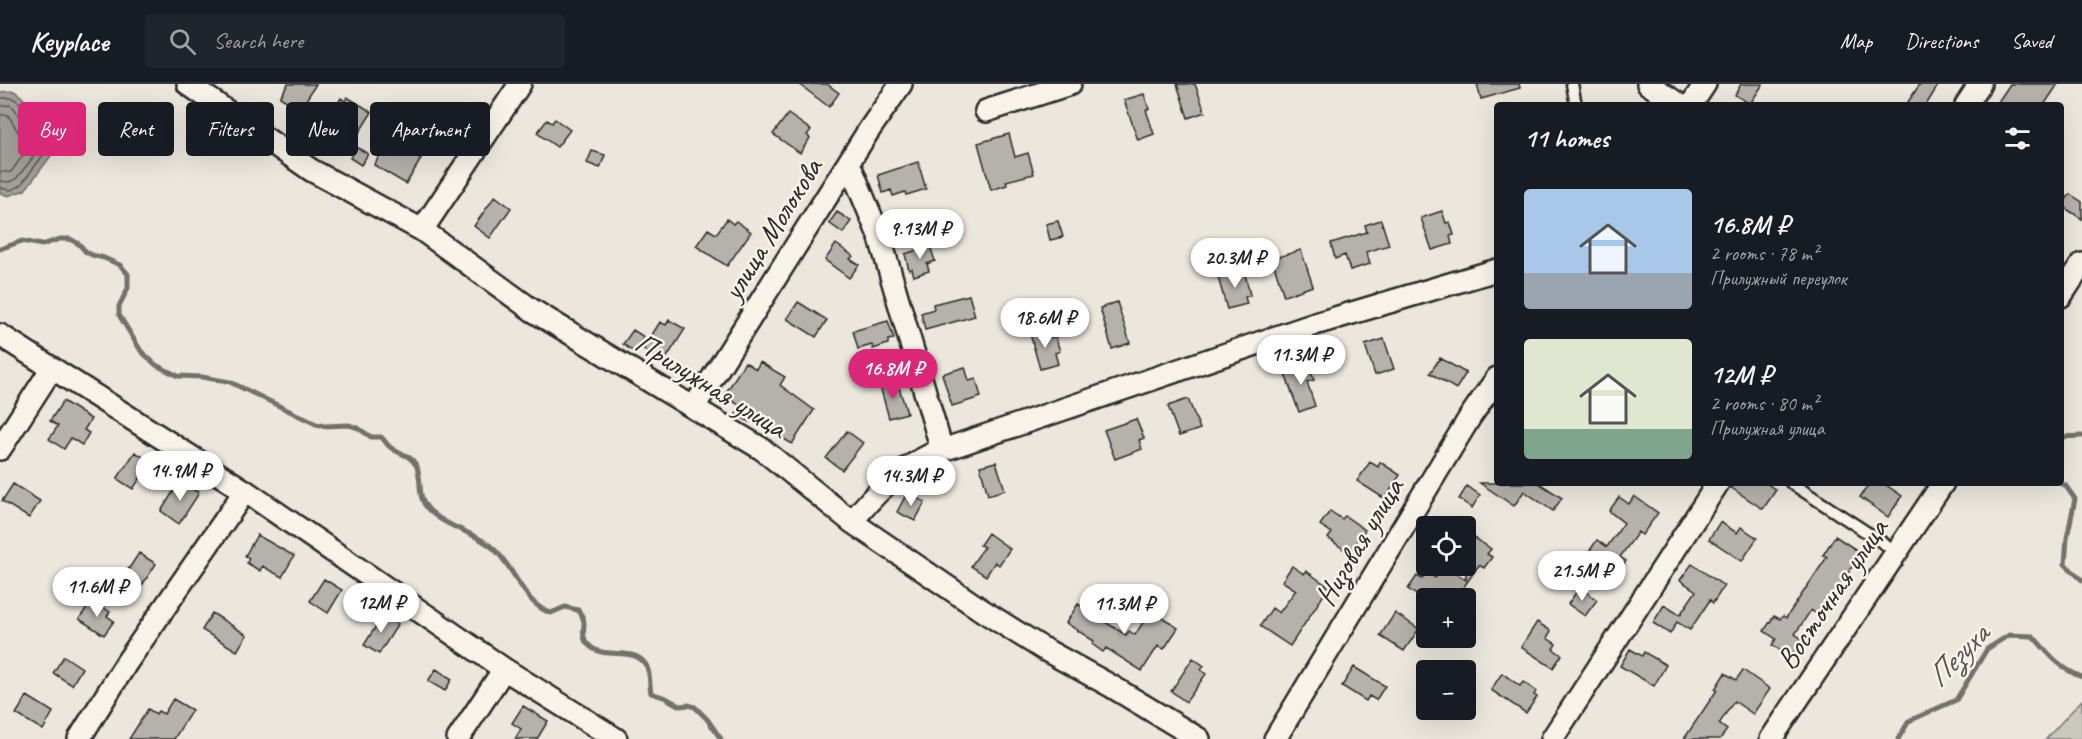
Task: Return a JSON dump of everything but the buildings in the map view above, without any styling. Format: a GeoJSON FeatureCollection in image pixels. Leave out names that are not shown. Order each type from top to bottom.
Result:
{"type":"FeatureCollection","features":[{"type":"Feature","properties":{"kind":"street","name":"Прилужная улица"},"geometry":{"type":"LineString","coordinates":[[188,84],[311,170],[422,230],[532,310],[762,449],[852,522],[983,611],[1199,739]]}},
{"type":"Feature","properties":{"kind":"street"},"geometry":{"type":"LineString","coordinates":[[422,230],[520,84]]}},
{"type":"Feature","properties":{"kind":"street","name":"улица Молокова"},"geometry":{"type":"LineString","coordinates":[[694,407],[901,84]]}},
{"type":"Feature","properties":{"kind":"street"},"geometry":{"type":"LineString","coordinates":[[986,111],[1070,84]]}},
{"type":"Feature","properties":{"kind":"street"},"geometry":{"type":"LineString","coordinates":[[1648,84],[1675,102]]}},
{"type":"Feature","properties":{"kind":"street"},"geometry":{"type":"LineString","coordinates":[[1692,102],[1705,84]]}},
{"type":"Feature","properties":{"kind":"street"},"geometry":{"type":"LineString","coordinates":[[1968,102],[1980,84]]}},
{"type":"Feature","properties":{"kind":"street"},"geometry":{"type":"LineString","coordinates":[[849,163],[880,238],[942,450]]}},
{"type":"Feature","properties":{"kind":"street"},"geometry":{"type":"LineString","coordinates":[[2064,291],[2082,264]]}},
{"type":"Feature","properties":{"kind":"street"},"geometry":{"type":"LineString","coordinates":[[852,522],[874,494],[911,464],[942,450],[1315,324],[1494,271]]}},
{"type":"Feature","properties":{"kind":"street"},"geometry":{"type":"LineString","coordinates":[[0,334],[245,491],[504,669],[616,739]]}},
{"type":"Feature","properties":{"kind":"street"},"geometry":{"type":"LineString","coordinates":[[0,449],[52,368]]}},
{"type":"Feature","properties":{"kind":"street","name":"Низовая улица"},"geometry":{"type":"LineString","coordinates":[[1275,739],[1470,417],[1494,382]]}},
{"type":"Feature","properties":{"kind":"street"},"geometry":{"type":"LineString","coordinates":[[1551,739],[1716,486]]}},
{"type":"Feature","properties":{"kind":"street","name":"Восточная улица"},"geometry":{"type":"LineString","coordinates":[[1771,739],[1940,486]]}},
{"type":"Feature","properties":{"kind":"street"},"geometry":{"type":"LineString","coordinates":[[79,739],[127,662],[245,491]]}},
{"type":"Feature","properties":{"kind":"street"},"geometry":{"type":"LineString","coordinates":[[458,739],[504,669]]}},
{"type":"Feature","properties":{"kind":"lane"},"geometry":{"type":"LineString","coordinates":[[1572,84],[1575,102]]}},
{"type":"Feature","properties":{"kind":"lane"},"geometry":{"type":"LineString","coordinates":[[1796,486],[1897,552]]}},
{"type":"Feature","properties":{"kind":"shaded area"},"geometry":{"type":"Polygon","coordinates":[[[2082,700],[2082,739],[2046,739],[2082,700]]]}},
{"type":"Feature","properties":{"kind":"water"},"geometry":{"type":"Polygon","coordinates":[[[14,91],[26,102],[18,102],[18,156],[51,156],[25,190],[8,196],[0,193],[0,92],[14,91]]]}},
{"type":"Feature","properties":{"kind":"waterway"},"geometry":{"type":"LineString","coordinates":[[0,249],[22,241],[42,245],[60,239],[70,239],[86,252],[120,265],[128,274],[128,288],[119,306],[119,315],[141,351],[156,365],[178,376],[230,382],[316,424],[349,425],[371,437],[381,437],[393,450],[410,458],[416,465],[422,499],[428,509],[443,521],[479,538],[494,549],[502,557],[526,594],[541,608],[551,613],[565,607],[578,610],[584,623],[585,640],[592,648],[600,652],[625,654],[640,659],[648,668],[651,693],[680,706],[695,707],[721,739]]}},
{"type":"Feature","properties":{"kind":"waterway","name":"Пезуха"},"geometry":{"type":"LineString","coordinates":[[2064,437],[2082,436]]}},
{"type":"Feature","properties":{"kind":"waterway","name":"Пезуха"},"geometry":{"type":"LineString","coordinates":[[2064,485],[2075,499],[2067,538],[2065,564],[2082,580]]}},
{"type":"Feature","properties":{"kind":"waterway","name":"Пезуха"},"geometry":{"type":"LineString","coordinates":[[1898,739],[1909,721],[1956,700],[1987,649],[2009,635],[2033,636],[2061,665],[2082,677]]}}]}
